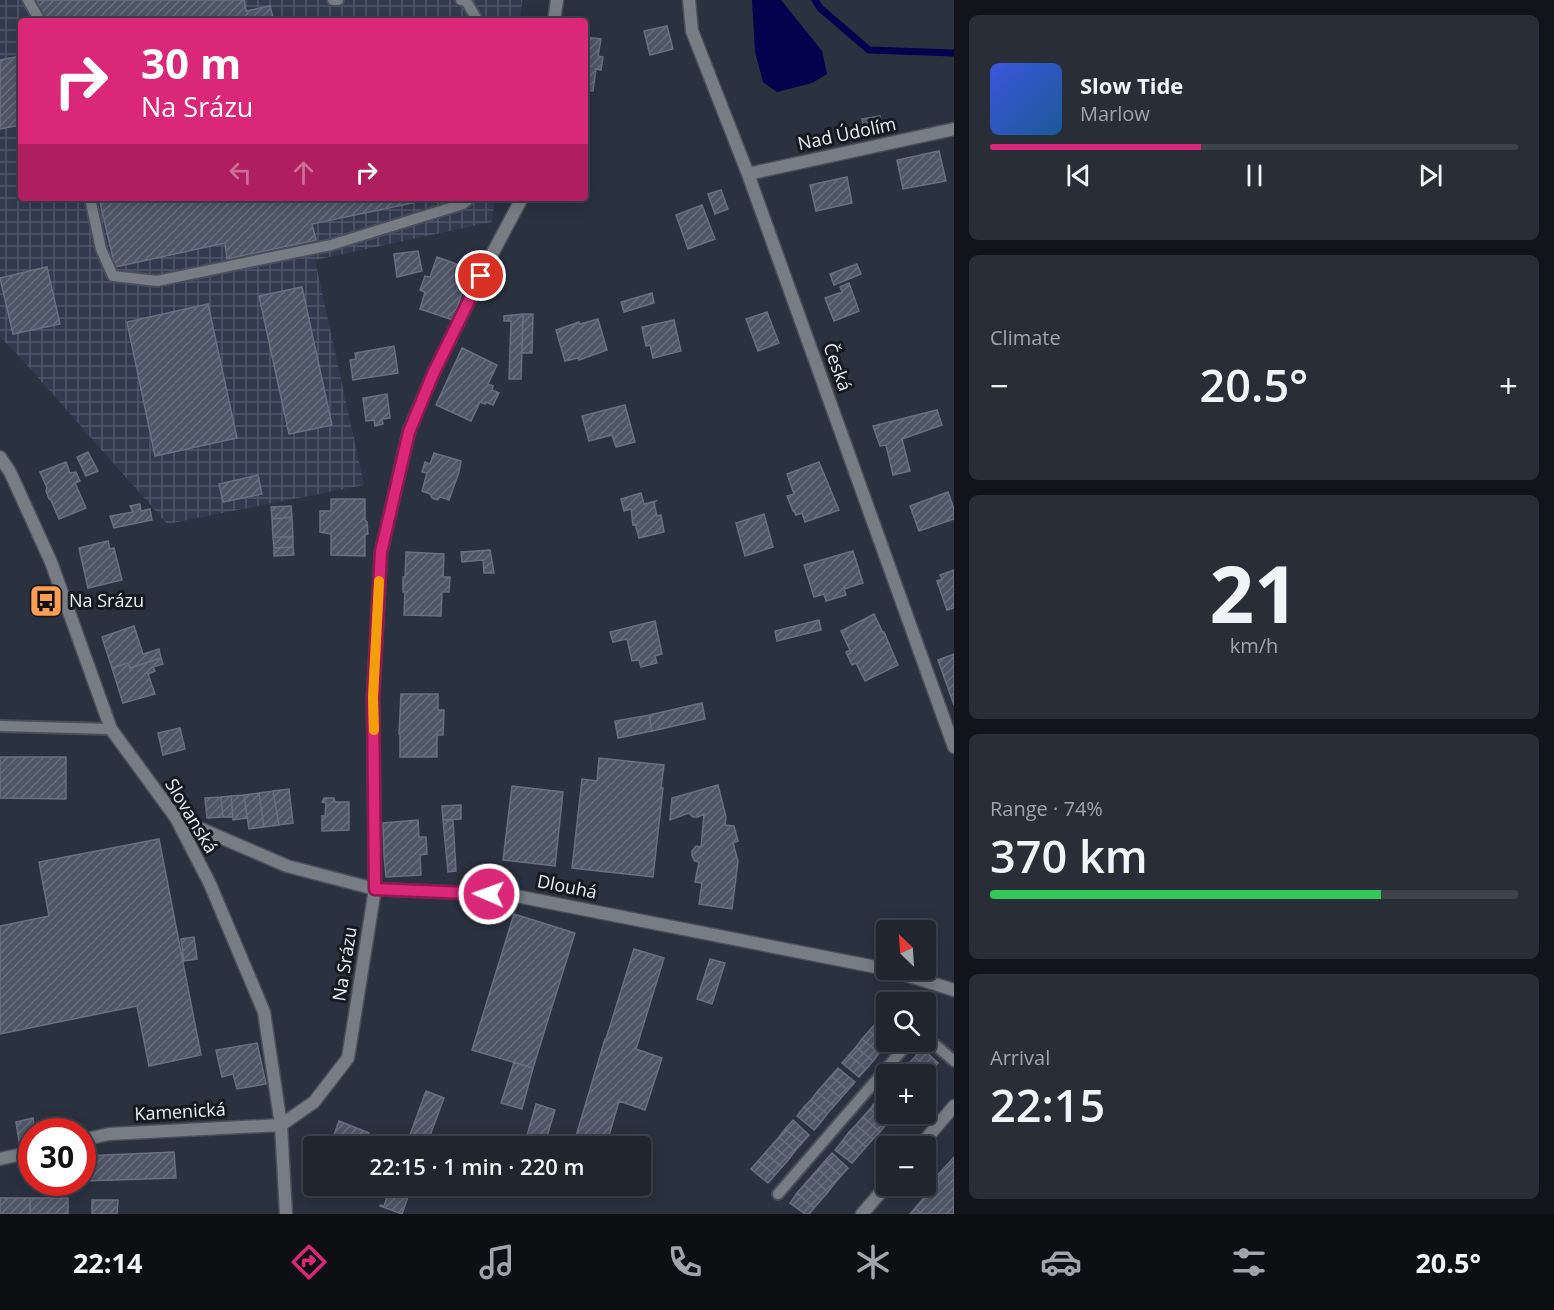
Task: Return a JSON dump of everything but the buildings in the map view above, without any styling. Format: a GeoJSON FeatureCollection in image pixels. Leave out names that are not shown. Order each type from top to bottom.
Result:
{"type":"FeatureCollection","features":[{"type":"Feature","properties":{"kind":"street"},"geometry":{"type":"LineString","coordinates":[[554,18],[557,0]]}},
{"type":"Feature","properties":{"kind":"street","name":"Česká"},"geometry":{"type":"LineString","coordinates":[[688,0],[692,31],[748,174],[954,747]]}},
{"type":"Feature","properties":{"kind":"street","name":"Nad Údolím"},"geometry":{"type":"LineString","coordinates":[[748,174],[954,129]]}},
{"type":"Feature","properties":{"kind":"street","name":"Na Srázu"},"geometry":{"type":"LineString","coordinates":[[281,1125],[314,1101],[348,1058],[375,889],[373,698],[381,552],[409,432],[433,374],[490,256],[520,201]]}},
{"type":"Feature","properties":{"kind":"street","name":"Slovanská"},"geometry":{"type":"LineString","coordinates":[[0,457],[10,472],[51,562],[111,729],[176,818],[210,884],[264,1012],[281,1125],[285,1214]]}},
{"type":"Feature","properties":{"kind":"street","name":"Dlouhá"},"geometry":{"type":"LineString","coordinates":[[176,818],[287,866],[375,889],[511,894],[876,967]]}},
{"type":"Feature","properties":{"kind":"street","name":"Dlouhá"},"geometry":{"type":"LineString","coordinates":[[922,980],[954,990]]}},
{"type":"Feature","properties":{"kind":"street"},"geometry":{"type":"LineString","coordinates":[[928,1136],[954,1106]]}},
{"type":"Feature","properties":{"kind":"street","name":"Kamenická"},"geometry":{"type":"LineString","coordinates":[[96,1137],[109,1134],[281,1125]]}},
{"type":"Feature","properties":{"kind":"street"},"geometry":{"type":"LineString","coordinates":[[0,1159],[18,1155]]}},
{"type":"Feature","properties":{"kind":"street"},"geometry":{"type":"LineString","coordinates":[[862,1214],[878,1196]]}},
{"type":"Feature","properties":{"kind":"lane"},"geometry":{"type":"LineString","coordinates":[[28,0],[38,18]]}},
{"type":"Feature","properties":{"kind":"lane"},"geometry":{"type":"LineString","coordinates":[[333,0],[338,0]]}},
{"type":"Feature","properties":{"kind":"lane"},"geometry":{"type":"LineString","coordinates":[[461,0],[466,1],[476,18]]}},
{"type":"Feature","properties":{"kind":"lane"},"geometry":{"type":"LineString","coordinates":[[91,201],[101,249],[113,276],[157,281],[331,245],[466,201]]}},
{"type":"Feature","properties":{"kind":"lane"},"geometry":{"type":"LineString","coordinates":[[0,726],[111,729]]}},
{"type":"Feature","properties":{"kind":"lane"},"geometry":{"type":"LineString","coordinates":[[936,1046],[954,1061]]}},
{"type":"Feature","properties":{"kind":"lane"},"geometry":{"type":"LineString","coordinates":[[778,1194],[901,1052]]}},
{"type":"Feature","properties":{"kind":"shaded area"},"geometry":{"type":"Polygon","coordinates":[[[0,0],[522,0],[520,18],[18,18],[18,201],[495,201],[492,222],[315,260],[364,485],[167,524],[0,337],[0,0]]]}},
{"type":"Feature","properties":{"kind":"shaded area"},"geometry":{"type":"Polygon","coordinates":[[[752,0],[781,0],[822,51],[827,74],[812,83],[777,92],[763,82],[755,52],[752,0]]]}},
{"type":"Feature","properties":{"kind":"waterway"},"geometry":{"type":"LineString","coordinates":[[815,0],[820,8],[869,50],[954,53]]}},
{"type":"Feature","properties":{"kind":"slow traffic"},"geometry":{"type":"LineString","coordinates":[[374,730],[373,698],[379,581]]}},
{"type":"Feature","properties":{"kind":"place","name":"Na Srázu"},"geometry":{"type":"Point","coordinates":[46,601]}},
{"type":"Feature","properties":{"kind":"route"},"geometry":{"type":"LineString","coordinates":[[481,276],[433,374],[409,432],[381,552],[373,698],[375,889],[489,894]]}}]}
